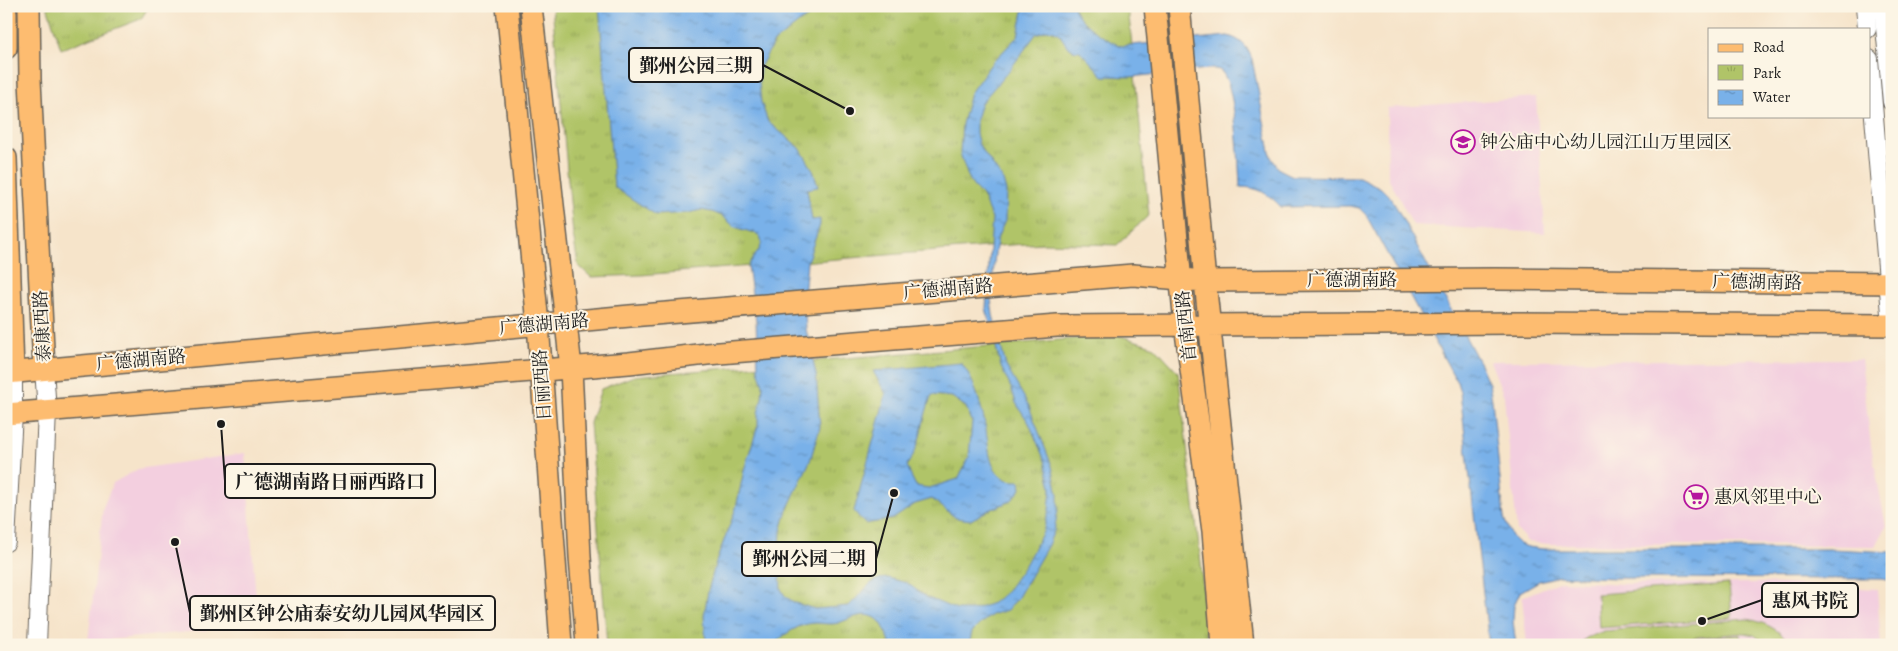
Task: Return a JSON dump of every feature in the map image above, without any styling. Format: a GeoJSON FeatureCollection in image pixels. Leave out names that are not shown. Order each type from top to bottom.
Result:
{"type":"FeatureCollection","features":[{"type":"Feature","properties":{"kind":"main road","name":"日丽西路"},"geometry":{"type":"LineString","coordinates":[[507,6],[538,324],[561,645]]}},
{"type":"Feature","properties":{"kind":"main road"},"geometry":{"type":"LineString","coordinates":[[531,6],[567,322],[580,557],[587,645]]}},
{"type":"Feature","properties":{"kind":"main road","name":"首南西路"},"geometry":{"type":"LineString","coordinates":[[1155,6],[1185,326],[1213,531],[1222,645]]}},
{"type":"Feature","properties":{"kind":"main road","name":"首南西路"},"geometry":{"type":"LineString","coordinates":[[1179,6],[1243,645]]}},
{"type":"Feature","properties":{"kind":"main road"},"geometry":{"type":"LineString","coordinates":[[6,13],[6,48]]}},
{"type":"Feature","properties":{"kind":"main road","name":"泰康西路"},"geometry":{"type":"LineString","coordinates":[[30,13],[30,80],[44,369]]}},
{"type":"Feature","properties":{"kind":"main road","name":"泰康西路"},"geometry":{"type":"LineString","coordinates":[[6,158],[10,372]]}},
{"type":"Feature","properties":{"kind":"main road","name":"广德湖南路"},"geometry":{"type":"LineString","coordinates":[[10,372],[630,316],[1133,275],[1205,280],[1495,279],[1889,283]]}},
{"type":"Feature","properties":{"kind":"main road"},"geometry":{"type":"LineString","coordinates":[[10,414],[1057,326],[1517,323],[1892,325]]}},
{"type":"Feature","properties":{"kind":"street"},"geometry":{"type":"LineString","coordinates":[[1865,6],[1867,28]]}},
{"type":"Feature","properties":{"kind":"street"},"geometry":{"type":"LineString","coordinates":[[1883,6],[1892,102]]}},
{"type":"Feature","properties":{"kind":"street"},"geometry":{"type":"LineString","coordinates":[[1870,70],[1892,325]]}},
{"type":"Feature","properties":{"kind":"street","name":"泰康西路"},"geometry":{"type":"LineString","coordinates":[[36,645],[47,411],[44,369]]}},
{"type":"Feature","properties":{"kind":"street","name":"泰康西路"},"geometry":{"type":"LineString","coordinates":[[6,542],[10,372]]}},
{"type":"Feature","properties":{"kind":"shaded area","name":"钟公庙中心幼儿园江山万里园区"},"geometry":{"type":"Polygon","coordinates":[[[1536,97],[1545,233],[1413,225],[1388,177],[1387,108],[1536,97]]]}},
{"type":"Feature","properties":{"kind":"shaded area"},"geometry":{"type":"Polygon","coordinates":[[[1861,359],[1871,446],[1886,527],[1876,546],[1550,544],[1528,542],[1517,530],[1504,396],[1490,361],[1861,359]]]}},
{"type":"Feature","properties":{"kind":"shaded area"},"geometry":{"type":"Polygon","coordinates":[[[245,453],[258,625],[88,642],[103,507],[113,483],[138,469],[245,453]]]}},
{"type":"Feature","properties":{"kind":"shaded area"},"geometry":{"type":"Polygon","coordinates":[[[1561,581],[1623,584],[1763,583],[1877,589],[1881,645],[1527,645],[1522,597],[1561,581]]]}},
{"type":"Feature","properties":{"kind":"green space"},"geometry":{"type":"Polygon","coordinates":[[[47,6],[149,6],[141,19],[61,49],[47,6]]]}},
{"type":"Feature","properties":{"kind":"green space"},"geometry":{"type":"Polygon","coordinates":[[[552,6],[1128,6],[1149,215],[1117,245],[1044,243],[1010,245],[641,275],[591,277],[578,265],[573,234],[552,6]]]}},
{"type":"Feature","properties":{"kind":"green space"},"geometry":{"type":"Polygon","coordinates":[[[1118,335],[1155,347],[1178,372],[1201,563],[1207,645],[607,645],[590,423],[601,389],[634,376],[1118,335]]]}},
{"type":"Feature","properties":{"kind":"green space"},"geometry":{"type":"Polygon","coordinates":[[[1729,584],[1732,618],[1599,628],[1597,594],[1729,584]]]}},
{"type":"Feature","properties":{"kind":"green space"},"geometry":{"type":"Polygon","coordinates":[[[1747,619],[1760,622],[1772,628],[1792,645],[1768,645],[1754,635],[1743,633],[1608,645],[1579,645],[1586,638],[1604,631],[1747,619]]]}},
{"type":"Feature","properties":{"kind":"green space"},"geometry":{"type":"Polygon","coordinates":[[[1740,635],[1741,645],[1631,645],[1740,635]]]}},
{"type":"Feature","properties":{"kind":"water"},"geometry":{"type":"Polygon","coordinates":[[[599,6],[827,6],[804,19],[774,42],[760,67],[759,83],[761,102],[768,122],[800,148],[813,170],[818,187],[807,189],[812,220],[820,219],[820,225],[807,262],[804,297],[806,329],[816,374],[820,427],[810,461],[787,510],[781,531],[779,563],[781,589],[785,596],[795,603],[815,609],[849,606],[870,584],[879,579],[888,578],[907,583],[926,597],[957,610],[973,610],[993,603],[1006,592],[1025,565],[1043,532],[1049,510],[1051,488],[1045,461],[1029,423],[1016,403],[1001,367],[986,308],[992,219],[982,195],[973,186],[967,174],[960,153],[962,124],[970,93],[991,64],[1018,36],[1024,6],[1074,6],[1080,18],[1086,24],[1108,40],[1121,46],[1228,36],[1237,39],[1246,47],[1252,59],[1271,157],[1279,169],[1293,176],[1359,177],[1381,188],[1392,199],[1489,384],[1504,518],[1514,538],[1521,545],[1543,549],[1831,549],[1892,552],[1892,583],[1881,579],[1559,576],[1539,581],[1520,592],[1514,605],[1513,621],[1516,645],[1489,645],[1460,392],[1457,382],[1366,215],[1359,208],[1350,206],[1281,207],[1263,192],[1252,188],[1240,187],[1234,109],[1227,80],[1222,72],[1208,69],[1130,77],[1103,76],[1080,51],[1073,50],[1067,46],[1055,31],[1046,30],[1036,34],[1011,68],[981,103],[976,119],[976,134],[979,145],[1003,180],[1006,191],[1005,221],[998,236],[991,299],[993,315],[1006,366],[1028,404],[1052,466],[1058,494],[1058,510],[1054,531],[1048,545],[1017,599],[1007,610],[992,615],[981,623],[972,632],[969,645],[891,645],[879,620],[866,615],[857,616],[835,624],[810,623],[787,633],[774,645],[706,645],[704,616],[708,591],[716,562],[736,508],[744,470],[758,425],[758,413],[762,398],[763,385],[758,369],[756,321],[748,266],[762,242],[757,234],[735,227],[722,216],[712,212],[701,210],[688,213],[656,215],[614,187],[599,6]]]}},
{"type":"Feature","properties":{"kind":"water"},"geometry":{"type":"Polygon","coordinates":[[[961,363],[973,384],[979,401],[993,466],[1005,479],[1020,481],[1021,489],[1011,501],[971,520],[956,518],[932,499],[915,504],[893,519],[865,524],[854,511],[886,394],[873,371],[961,363]],[[932,395],[916,449],[907,465],[916,486],[929,488],[958,479],[969,457],[972,421],[966,407],[952,397],[932,395]]]}},
{"type":"Feature","properties":{"kind":"place","name":"鄞州公园三期"},"geometry":{"type":"Point","coordinates":[850,111]}},
{"type":"Feature","properties":{"kind":"place","name":"钟公庙中心幼儿园江山万里园区"},"geometry":{"type":"Point","coordinates":[1463,142]}},
{"type":"Feature","properties":{"kind":"place","name":"广德湖南路日丽西路口"},"geometry":{"type":"Point","coordinates":[221,424]}},
{"type":"Feature","properties":{"kind":"place","name":"鄞州公园二期"},"geometry":{"type":"Point","coordinates":[894,493]}},
{"type":"Feature","properties":{"kind":"place","name":"惠风邻里中心"},"geometry":{"type":"Point","coordinates":[1696,497]}},
{"type":"Feature","properties":{"kind":"place","name":"鄞州区钟公庙泰安幼儿园风华园区"},"geometry":{"type":"Point","coordinates":[175,542]}},
{"type":"Feature","properties":{"kind":"place","name":"惠风书院"},"geometry":{"type":"Point","coordinates":[1702,621]}}]}
